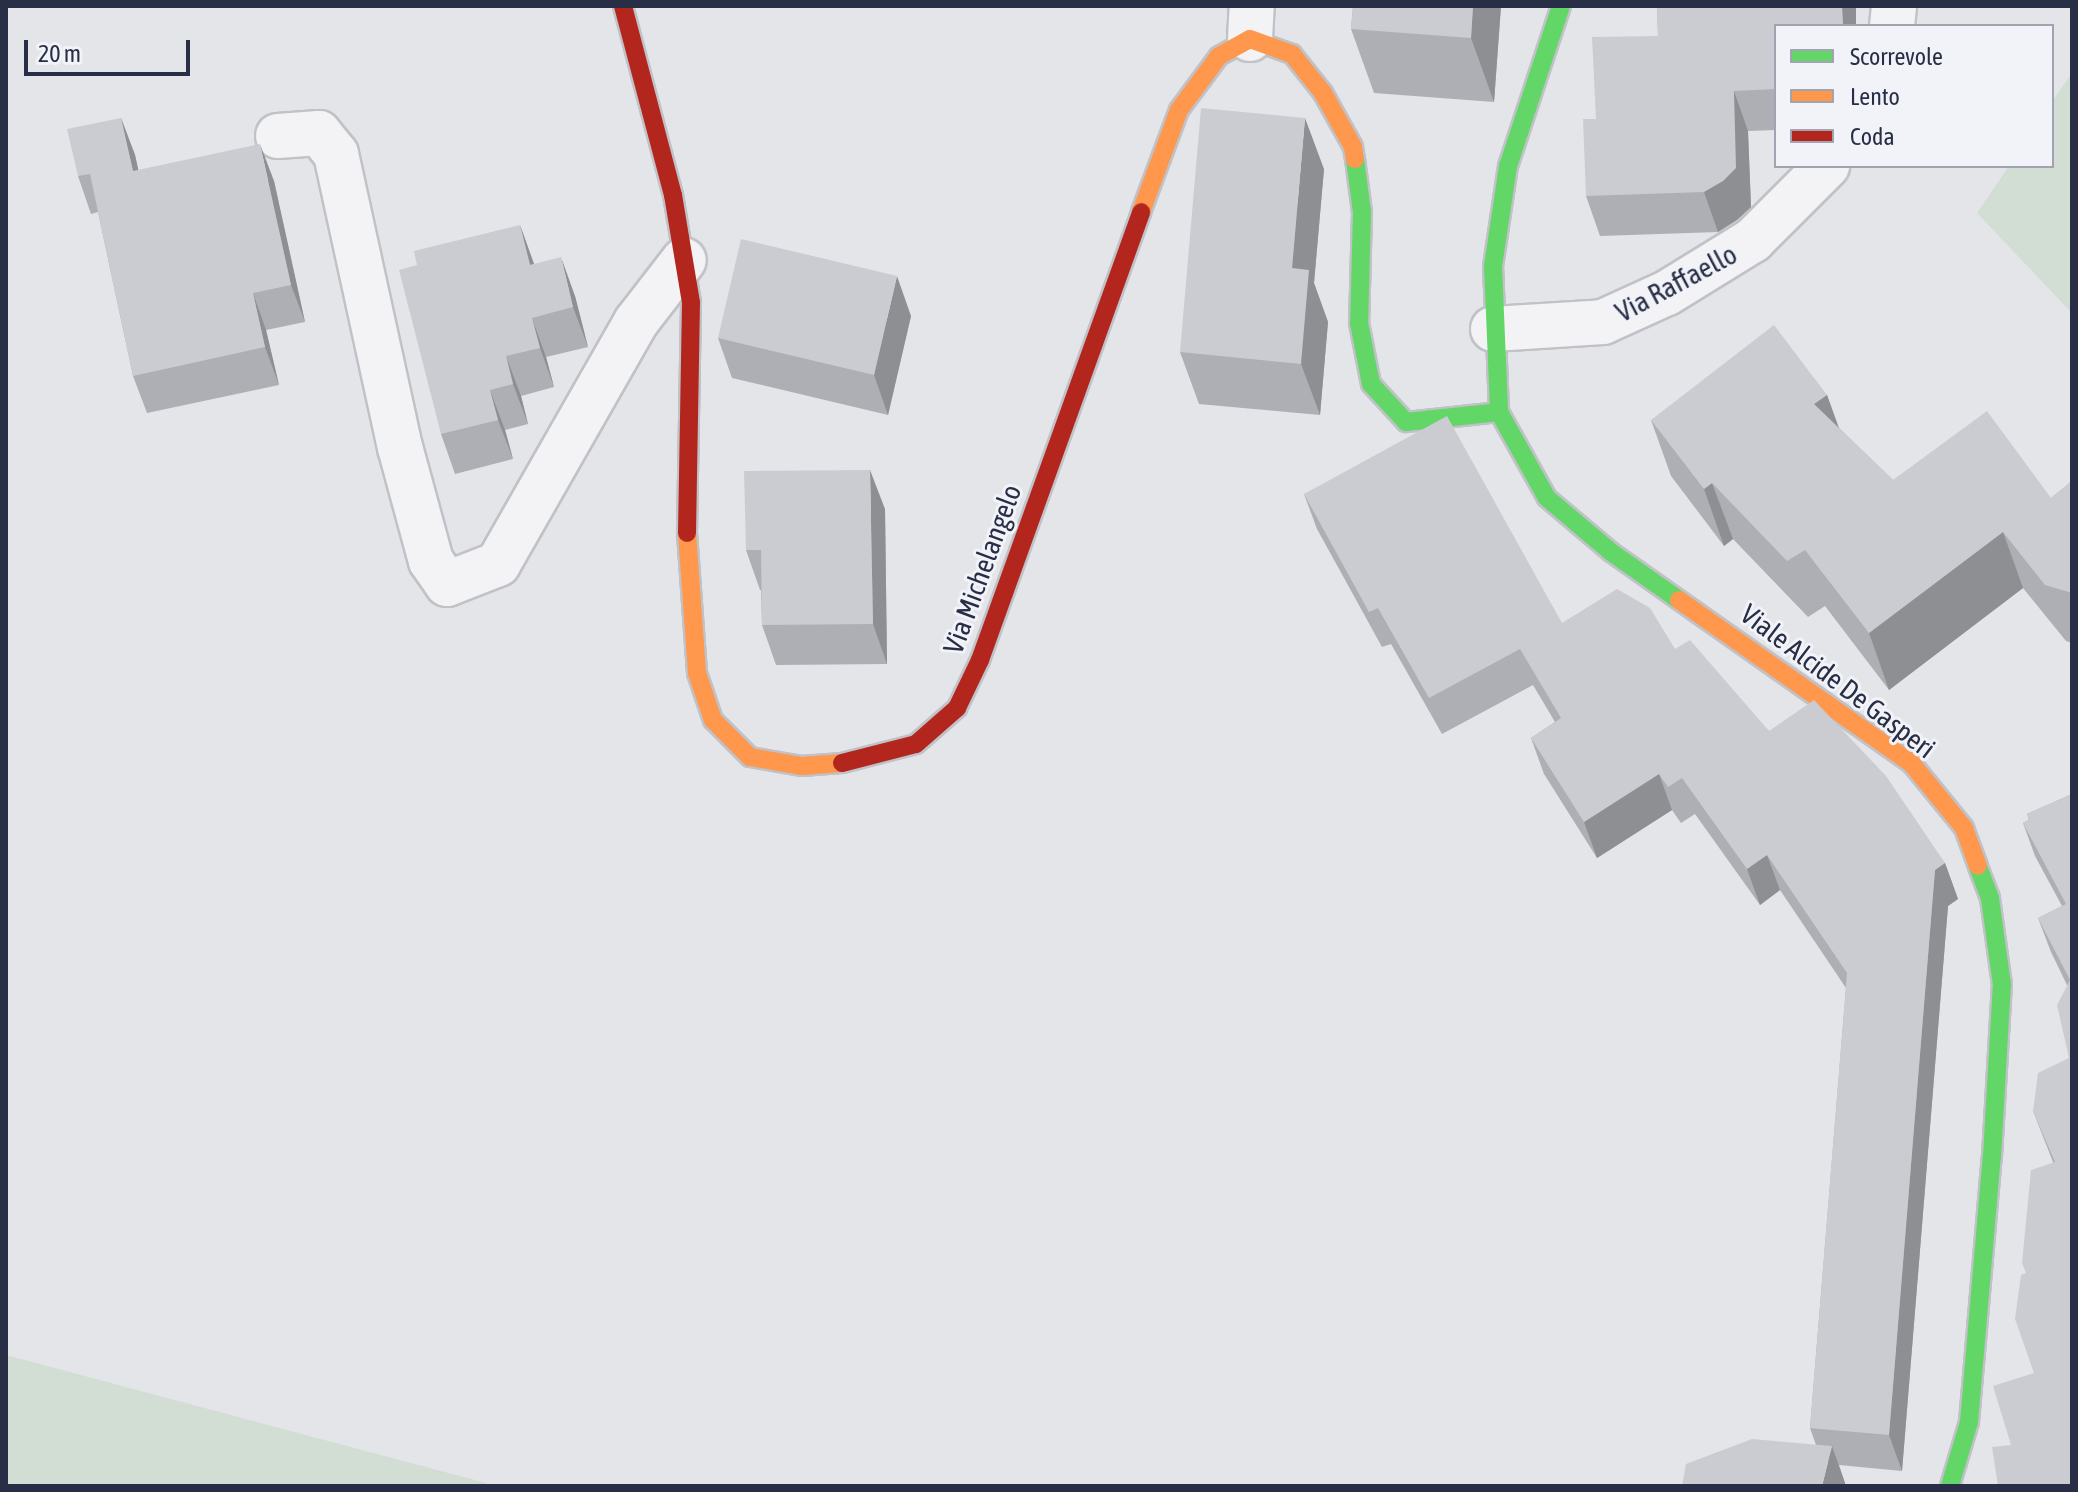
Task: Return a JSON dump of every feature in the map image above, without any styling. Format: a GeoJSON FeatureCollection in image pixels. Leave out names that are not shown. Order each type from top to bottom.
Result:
{"type":"FeatureCollection","features":[{"type":"Feature","properties":{"kind":"street","name":"Via Michelangelo"},"geometry":{"type":"LineString","coordinates":[[623,6],[673,195],[691,303],[687,544],[697,673],[713,720],[750,757],[802,766],[849,763],[916,744],[957,708],[980,660],[1099,322],[1179,110],[1219,56],[1251,22],[1292,54],[1323,93],[1353,147],[1362,212],[1359,323],[1371,384],[1406,422],[1499,412]]}},
{"type":"Feature","properties":{"kind":"street","name":"Viale Alcide De Gasperi"},"geometry":{"type":"LineString","coordinates":[[1561,6],[1508,166],[1493,266],[1493,329],[1499,412],[1547,498],[1611,552],[1912,764],[1964,828],[1990,898],[2002,985],[1992,1156],[1969,1422],[1950,1486]]}},
{"type":"Feature","properties":{"kind":"street"},"geometry":{"type":"LineString","coordinates":[[278,136],[319,133],[336,154],[400,447],[431,561],[447,584],[498,564],[636,322],[684,260]]}},
{"type":"Feature","properties":{"kind":"street","name":"Via Raffaello"},"geometry":{"type":"LineString","coordinates":[[1493,329],[1603,322],[1667,293],[1753,240],[1825,168]]}},
{"type":"Feature","properties":{"kind":"shaded area"},"geometry":{"type":"Polygon","coordinates":[[[2072,73],[2072,313],[1977,213],[2008,168],[2054,168],[2054,99],[2072,73]]]}},
{"type":"Feature","properties":{"kind":"shaded area"},"geometry":{"type":"Polygon","coordinates":[[[6,1355],[486,1483],[486,1486],[6,1486],[6,1355]]]}},
{"type":"Feature","properties":{"kind":"building"},"geometry":{"type":"Polygon","coordinates":[[[1353,6],[1473,6],[1471,38],[1351,29],[1353,6]]]}},
{"type":"Feature","properties":{"kind":"building"},"geometry":{"type":"Polygon","coordinates":[[[1657,6],[1842,6],[1843,24],[1774,24],[1774,89],[1734,91],[1736,168],[1723,181],[1704,192],[1586,196],[1583,119],[1596,119],[1592,37],[1658,36],[1657,6]]]}},
{"type":"Feature","properties":{"kind":"building"},"geometry":{"type":"Polygon","coordinates":[[[1201,108],[1305,118],[1292,268],[1309,270],[1301,364],[1180,352],[1201,108]]]}},
{"type":"Feature","properties":{"kind":"building"},"geometry":{"type":"Polygon","coordinates":[[[121,118],[133,171],[260,144],[291,285],[253,293],[265,347],[133,376],[90,174],[78,176],[67,129],[121,118]]]}},
{"type":"Feature","properties":{"kind":"building"},"geometry":{"type":"Polygon","coordinates":[[[520,225],[530,265],[561,257],[573,307],[532,318],[540,348],[506,356],[513,384],[490,390],[498,420],[441,434],[399,270],[417,265],[414,251],[520,225]]]}},
{"type":"Feature","properties":{"kind":"building"},"geometry":{"type":"Polygon","coordinates":[[[741,239],[897,276],[874,375],[718,338],[741,239]]]}},
{"type":"Feature","properties":{"kind":"building"},"geometry":{"type":"Polygon","coordinates":[[[1774,325],[1827,395],[1814,404],[1893,480],[1987,411],[2051,498],[2072,481],[2072,593],[2045,585],[2003,532],[1869,633],[1805,550],[1787,561],[1712,483],[1704,489],[1651,420],[1774,325]]]}},
{"type":"Feature","properties":{"kind":"building"},"geometry":{"type":"Polygon","coordinates":[[[1447,416],[1562,623],[1617,589],[1650,608],[1675,649],[1690,640],[1769,731],[1814,700],[1886,776],[1945,863],[1935,870],[1889,1435],[1810,1428],[1847,973],[1767,855],[1747,869],[1682,778],[1668,787],[1659,774],[1584,822],[1531,738],[1561,718],[1520,649],[1429,698],[1378,608],[1369,612],[1304,494],[1447,416]]]}},
{"type":"Feature","properties":{"kind":"building"},"geometry":{"type":"Polygon","coordinates":[[[870,470],[873,624],[762,625],[761,550],[746,550],[744,471],[870,470]]]}},
{"type":"Feature","properties":{"kind":"building"},"geometry":{"type":"Polygon","coordinates":[[[2072,794],[2072,1486],[1998,1486],[1992,1447],[2011,1445],[1993,1386],[2034,1373],[2015,1319],[2021,1275],[2026,1273],[2022,1263],[2031,1170],[2055,1162],[2033,1111],[2038,1073],[2069,1058],[2057,1005],[2070,980],[2038,918],[2066,904],[2023,823],[2029,819],[2027,814],[2072,794]]]}},
{"type":"Feature","properties":{"kind":"building"},"geometry":{"type":"Polygon","coordinates":[[[1752,1439],[1832,1446],[1822,1486],[1682,1486],[1686,1464],[1752,1439]]]}},
{"type":"Feature","properties":{"kind":"traffic: fast"},"geometry":{"type":"LineString","coordinates":[[1561,6],[1508,166],[1493,266],[1499,412],[1547,498],[1611,552],[1679,600]]}},
{"type":"Feature","properties":{"kind":"traffic: fast"},"geometry":{"type":"LineString","coordinates":[[1355,159],[1362,212],[1359,323],[1371,384],[1406,422],[1499,412]]}},
{"type":"Feature","properties":{"kind":"traffic: fast"},"geometry":{"type":"LineString","coordinates":[[1950,1486],[1969,1422],[1992,1156],[2002,985],[1990,898],[1978,866]]}},
{"type":"Feature","properties":{"kind":"traffic: slow"},"geometry":{"type":"LineString","coordinates":[[1141,212],[1179,110],[1219,56],[1250,39],[1292,54],[1323,93],[1353,147],[1355,159]]}},
{"type":"Feature","properties":{"kind":"traffic: slow"},"geometry":{"type":"LineString","coordinates":[[687,533],[697,673],[713,720],[750,757],[802,766],[842,763]]}},
{"type":"Feature","properties":{"kind":"traffic: slow"},"geometry":{"type":"LineString","coordinates":[[1679,600],[1912,764],[1964,828],[1978,866]]}},
{"type":"Feature","properties":{"kind":"traffic: jam"},"geometry":{"type":"LineString","coordinates":[[623,6],[673,195],[691,303],[687,533]]}},
{"type":"Feature","properties":{"kind":"traffic: jam"},"geometry":{"type":"LineString","coordinates":[[842,763],[916,744],[957,708],[980,660],[1141,212]]}}]}
